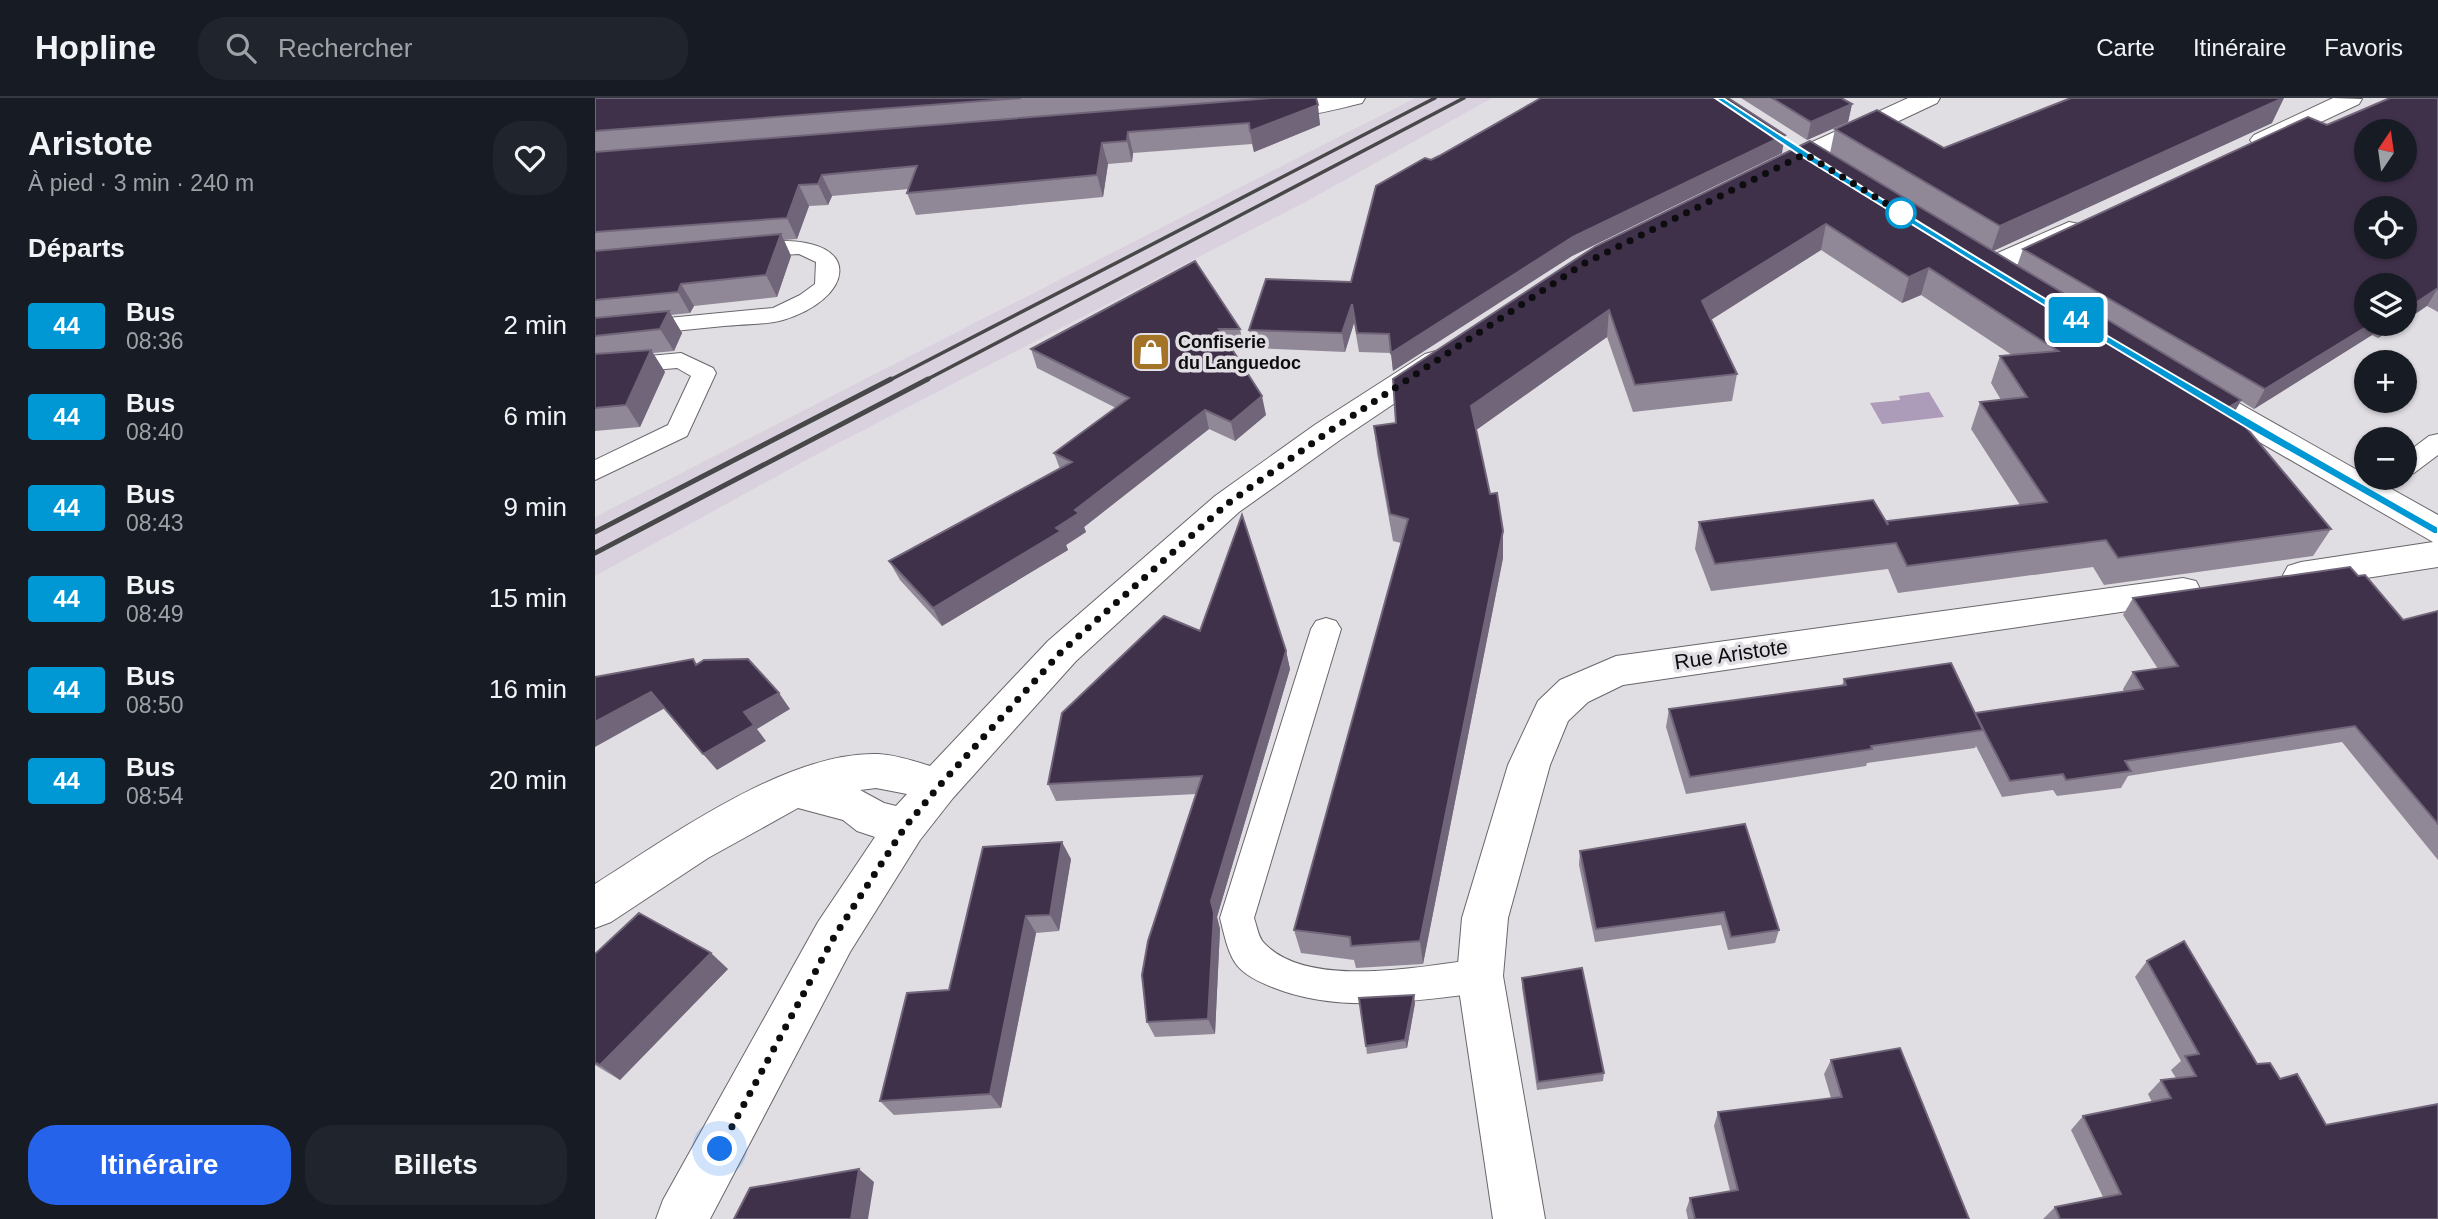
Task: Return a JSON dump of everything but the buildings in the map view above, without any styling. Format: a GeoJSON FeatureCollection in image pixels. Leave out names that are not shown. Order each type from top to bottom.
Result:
{"type":"FeatureCollection","features":[{"type":"Feature","properties":{"kind":"street"},"geometry":{"type":"LineString","coordinates":[[1246,111],[1315,106],[1353,98]]}},
{"type":"Feature","properties":{"kind":"street"},"geometry":{"type":"LineString","coordinates":[[1740,186],[1928,98]]}},
{"type":"Feature","properties":{"kind":"street"},"geometry":{"type":"LineString","coordinates":[[2237,152],[2352,99]]}},
{"type":"Feature","properties":{"kind":"street"},"geometry":{"type":"LineString","coordinates":[[2021,287],[1979,261],[2097,217]]}},
{"type":"Feature","properties":{"kind":"street"},"geometry":{"type":"LineString","coordinates":[[682,1219],[834,937],[905,827],[939,786],[1062,651],[1227,504],[1328,432],[1467,341]]}},
{"type":"Feature","properties":{"kind":"street"},"geometry":{"type":"LineString","coordinates":[[2172,378],[2354,473]]}},
{"type":"Feature","properties":{"kind":"street"},"geometry":{"type":"LineString","coordinates":[[2384,490],[2438,531]]}},
{"type":"Feature","properties":{"kind":"street"},"geometry":{"type":"LineString","coordinates":[[2267,580],[2438,554]]}},
{"type":"Feature","properties":{"kind":"street","name":"Rue Aristote"},"geometry":{"type":"LineString","coordinates":[[1519,1219],[1480,976],[1485,918],[1529,765],[1552,712],[1574,691],[1616,671],[2225,585]]}},
{"type":"Feature","properties":{"kind":"street"},"geometry":{"type":"LineString","coordinates":[[595,908],[758,807],[836,774],[876,771],[939,786]]}},
{"type":"Feature","properties":{"kind":"street"},"geometry":{"type":"LineString","coordinates":[[797,790],[856,806],[872,818],[905,827]]}},
{"type":"Feature","properties":{"kind":"lane"},"geometry":{"type":"LineString","coordinates":[[595,332],[778,314],[808,300],[826,286],[827,259],[816,250],[790,247],[720,253]]}},
{"type":"Feature","properties":{"kind":"lane"},"geometry":{"type":"LineString","coordinates":[[595,368],[681,360],[703,373],[678,430],[595,471]]}},
{"type":"Feature","properties":{"kind":"lane"},"geometry":{"type":"LineString","coordinates":[[2417,458],[2438,442]]}},
{"type":"Feature","properties":{"kind":"lane"},"geometry":{"type":"LineString","coordinates":[[1326,629],[1237,918],[1248,953],[1282,977],[1346,988],[1480,976]]}},
{"type":"Feature","properties":{"kind":"shaded area"},"geometry":{"type":"Polygon","coordinates":[[[1415,98],[1492,98],[1311,199],[823,451],[595,576],[595,517],[1415,98]]]}},
{"type":"Feature","properties":{"kind":"shaded area"},"geometry":{"type":"Polygon","coordinates":[[[1929,392],[1944,417],[1882,424],[1870,403],[1900,400],[1899,396],[1929,392]]]}},
{"type":"Feature","properties":{"kind":"railway"},"geometry":{"type":"LineString","coordinates":[[888,381],[1435,98]]}},
{"type":"Feature","properties":{"kind":"railway"},"geometry":{"type":"LineString","coordinates":[[924,381],[1464,98]]}},
{"type":"Feature","properties":{"kind":"railway"},"geometry":{"type":"LineString","coordinates":[[595,532],[891,379]]}},
{"type":"Feature","properties":{"kind":"railway"},"geometry":{"type":"LineString","coordinates":[[595,553],[928,379]]}},
{"type":"Feature","properties":{"kind":"bus line","name":"44"},"geometry":{"type":"LineString","coordinates":[[1720,98],[1805,154],[2021,287],[2253,426],[2438,531]]}},
{"type":"Feature","properties":{"kind":"place","name":"Confiserie du Languedoc"},"geometry":{"type":"Point","coordinates":[1151,352]}},
{"type":"Feature","properties":{"kind":"route"},"geometry":{"type":"LineString","coordinates":[[720,1149],[834,937],[905,827],[1062,651],[1227,504],[1328,432],[1583,264],[1805,154],[1905,215],[1901,213]]}}]}
